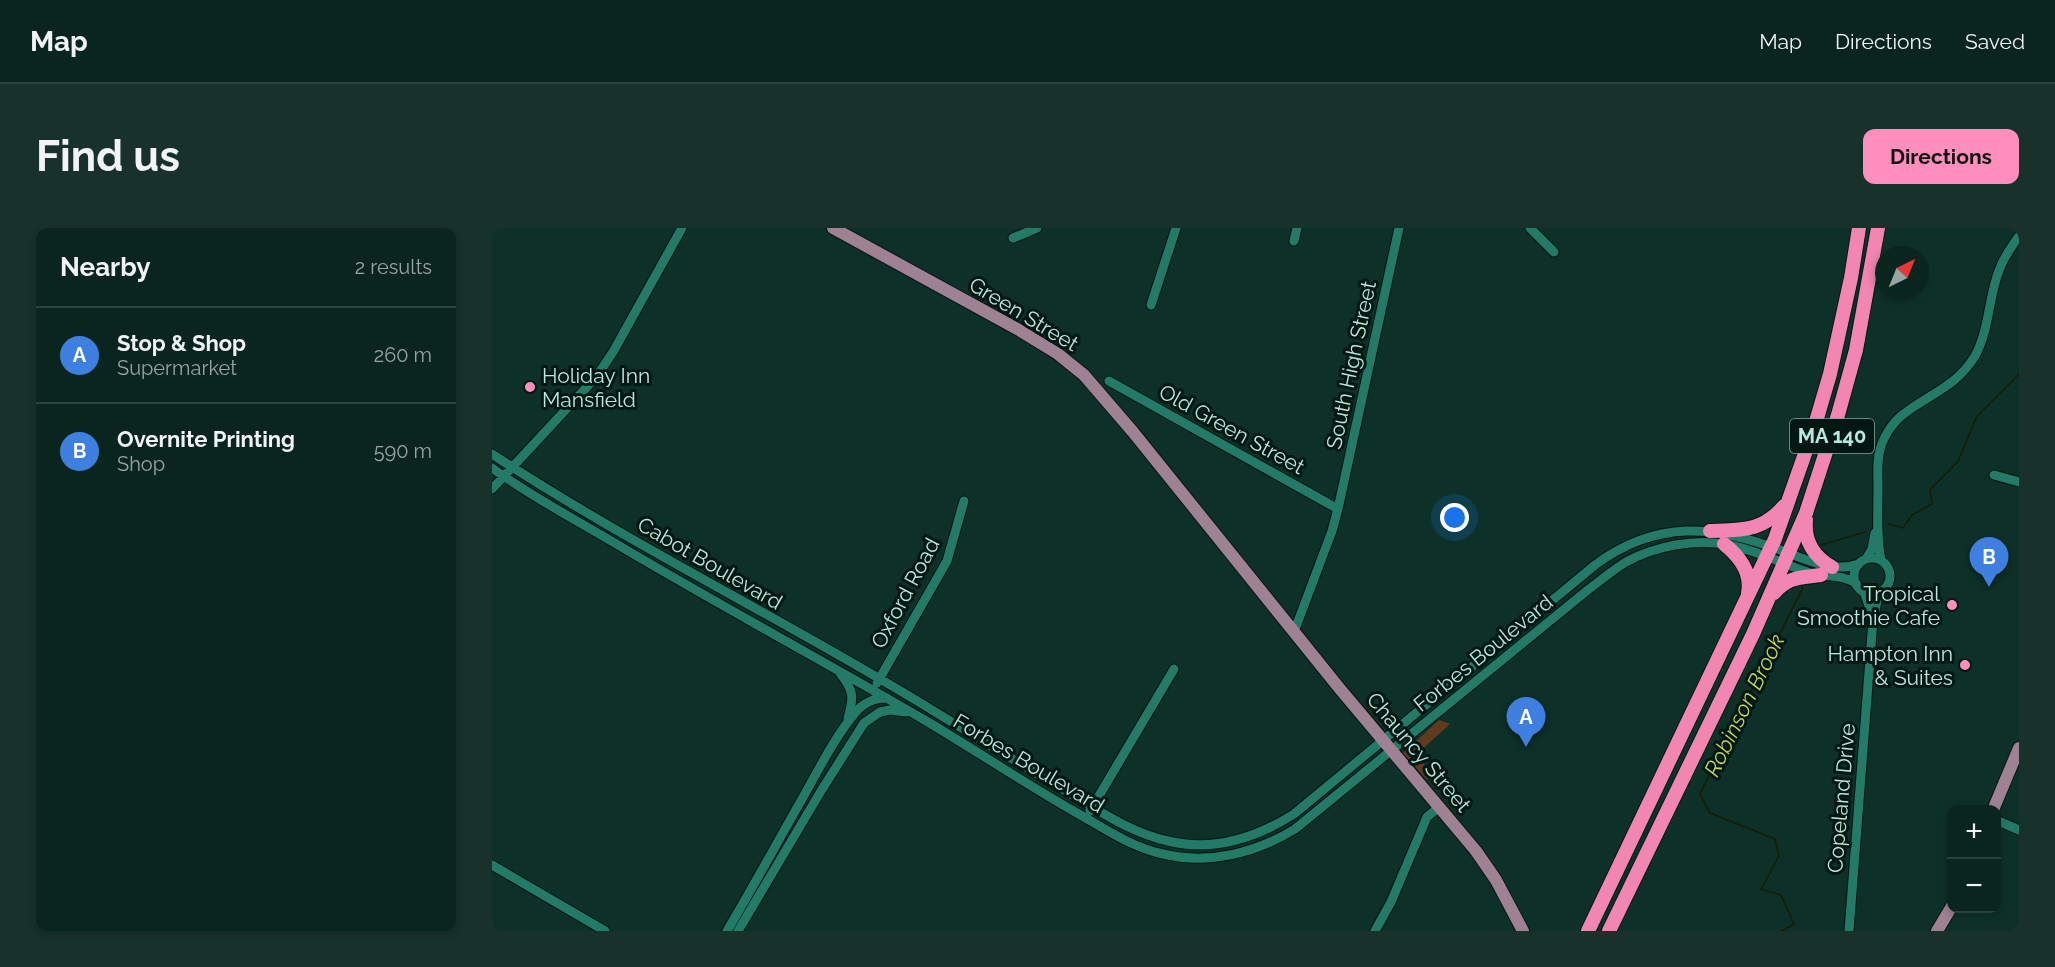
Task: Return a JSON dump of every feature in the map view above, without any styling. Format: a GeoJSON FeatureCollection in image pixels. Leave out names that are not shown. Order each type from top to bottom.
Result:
{"type":"FeatureCollection","features":[{"type":"Feature","properties":{"kind":"highway","name":"MA 140"},"geometry":{"type":"LineString","coordinates":[[1588,931],[1769,552],[1789,500],[1830,374],[1849,288],[1858,228]]}},
{"type":"Feature","properties":{"kind":"highway","name":"MA 140"},"geometry":{"type":"LineString","coordinates":[[1609,931],[1753,634],[1806,513],[1838,415],[1856,350],[1878,228]]}},
{"type":"Feature","properties":{"kind":"highway"},"geometry":{"type":"LineString","coordinates":[[1710,531],[1749,529],[1763,525],[1775,516],[1789,500]]}},
{"type":"Feature","properties":{"kind":"highway"},"geometry":{"type":"LineString","coordinates":[[1769,599],[1788,581],[1826,571],[1809,543],[1805,529],[1806,513]]}},
{"type":"Feature","properties":{"kind":"highway"},"geometry":{"type":"LineString","coordinates":[[1724,544],[1737,554],[1745,567],[1749,589],[1745,603]]}},
{"type":"Feature","properties":{"kind":"main road","name":"Green Street"},"geometry":{"type":"LineString","coordinates":[[833,228],[1001,320],[1066,360],[1097,388],[1165,471]]}},
{"type":"Feature","properties":{"kind":"main road","name":"Chauncy Street"},"geometry":{"type":"LineString","coordinates":[[1165,471],[1294,632],[1486,864],[1531,931]]}},
{"type":"Feature","properties":{"kind":"main road"},"geometry":{"type":"LineString","coordinates":[[1995,805],[2018,756]]}},
{"type":"Feature","properties":{"kind":"main road","name":"Chauncy Street"},"geometry":{"type":"LineString","coordinates":[[1509,900],[1523,931]]}},
{"type":"Feature","properties":{"kind":"main road"},"geometry":{"type":"LineString","coordinates":[[1937,931],[1948,913]]}},
{"type":"Feature","properties":{"kind":"street"},"geometry":{"type":"LineString","coordinates":[[492,489],[597,376],[613,352],[682,228]]}},
{"type":"Feature","properties":{"kind":"street"},"geometry":{"type":"LineString","coordinates":[[1013,238],[1037,228]]}},
{"type":"Feature","properties":{"kind":"street"},"geometry":{"type":"LineString","coordinates":[[1151,305],[1176,228]]}},
{"type":"Feature","properties":{"kind":"street"},"geometry":{"type":"LineString","coordinates":[[1294,241],[1297,228]]}},
{"type":"Feature","properties":{"kind":"street","name":"South High Street"},"geometry":{"type":"LineString","coordinates":[[1338,509],[1399,228]]}},
{"type":"Feature","properties":{"kind":"street"},"geometry":{"type":"LineString","coordinates":[[1530,228],[1554,252]]}},
{"type":"Feature","properties":{"kind":"street"},"geometry":{"type":"LineString","coordinates":[[1881,560],[1878,522],[1879,455],[1884,440],[1894,423],[1902,415],[1945,388],[1973,359],[1983,336],[2000,267],[2019,236]]}},
{"type":"Feature","properties":{"kind":"street","name":"Old Green Street"},"geometry":{"type":"LineString","coordinates":[[1108,381],[1338,509]]}},
{"type":"Feature","properties":{"kind":"street","name":"Cabot Boulevard"},"geometry":{"type":"LineString","coordinates":[[492,454],[659,555],[913,699]]}},
{"type":"Feature","properties":{"kind":"street","name":"Cabot Boulevard"},"geometry":{"type":"LineString","coordinates":[[492,468],[718,603],[837,669],[873,696]]}},
{"type":"Feature","properties":{"kind":"street"},"geometry":{"type":"LineString","coordinates":[[1994,475],[2019,482]]}},
{"type":"Feature","properties":{"kind":"street","name":"Oxford Road"},"geometry":{"type":"LineString","coordinates":[[873,696],[879,679],[944,567],[954,541],[964,501]]}},
{"type":"Feature","properties":{"kind":"street"},"geometry":{"type":"LineString","coordinates":[[1294,632],[1338,509]]}},
{"type":"Feature","properties":{"kind":"street"},"geometry":{"type":"LineString","coordinates":[[1873,620],[1864,591],[1856,583],[1855,575],[1872,549],[1878,522]]}},
{"type":"Feature","properties":{"kind":"street","name":"Forbes Boulevard"},"geometry":{"type":"LineString","coordinates":[[911,712],[1121,839],[1162,854],[1191,858],[1231,855],[1264,845],[1295,829],[1609,555],[1625,546],[1653,536],[1677,531],[1710,531],[1744,538],[1769,552]]}},
{"type":"Feature","properties":{"kind":"street","name":"Forbes Boulevard"},"geometry":{"type":"LineString","coordinates":[[873,696],[913,699],[1135,830],[1168,842],[1205,845],[1231,842],[1270,829],[1294,814],[1388,746],[1589,589],[1636,557],[1674,546],[1702,542],[1724,544],[1769,552],[1856,583]]}},
{"type":"Feature","properties":{"kind":"street"},"geometry":{"type":"LineString","coordinates":[[1862,562],[1874,558],[1881,560],[1887,566],[1890,574],[1889,582],[1877,600],[1873,620]]}},
{"type":"Feature","properties":{"kind":"street","name":"Forbes Boulevard"},"geometry":{"type":"LineString","coordinates":[[1826,571],[1862,562]]}},
{"type":"Feature","properties":{"kind":"street"},"geometry":{"type":"LineString","coordinates":[[1864,591],[1871,593],[1882,591]]}},
{"type":"Feature","properties":{"kind":"street","name":"Copeland Drive"},"geometry":{"type":"LineString","coordinates":[[1849,931],[1873,620]]}},
{"type":"Feature","properties":{"kind":"street"},"geometry":{"type":"LineString","coordinates":[[837,669],[848,684],[853,704],[845,727]]}},
{"type":"Feature","properties":{"kind":"street"},"geometry":{"type":"LineString","coordinates":[[1086,818],[1174,669]]}},
{"type":"Feature","properties":{"kind":"street"},"geometry":{"type":"LineString","coordinates":[[738,931],[866,720],[873,696]]}},
{"type":"Feature","properties":{"kind":"street"},"geometry":{"type":"LineString","coordinates":[[727,931],[845,727],[855,712],[873,696]]}},
{"type":"Feature","properties":{"kind":"street"},"geometry":{"type":"LineString","coordinates":[[886,698],[911,712]]}},
{"type":"Feature","properties":{"kind":"street"},"geometry":{"type":"LineString","coordinates":[[866,720],[885,711],[911,712]]}},
{"type":"Feature","properties":{"kind":"street"},"geometry":{"type":"LineString","coordinates":[[1375,931],[1391,902],[1427,817],[1439,807]]}},
{"type":"Feature","properties":{"kind":"street"},"geometry":{"type":"LineString","coordinates":[[2001,822],[2019,830]]}},
{"type":"Feature","properties":{"kind":"street"},"geometry":{"type":"LineString","coordinates":[[492,865],[605,931]]}},
{"type":"Feature","properties":{"kind":"shaded area"},"geometry":{"type":"Polygon","coordinates":[[[1439,720],[1450,724],[1418,753],[1430,775],[1427,780],[1403,753],[1439,720]]]}},
{"type":"Feature","properties":{"kind":"waterway","name":"Robinson Brook"},"geometry":{"type":"LineString","coordinates":[[1889,524],[1903,528],[1912,515],[1932,504],[1930,490],[1958,461],[1977,416],[2019,374]]}},
{"type":"Feature","properties":{"kind":"waterway","name":"Robinson Brook"},"geometry":{"type":"LineString","coordinates":[[1821,545],[1865,532]]}},
{"type":"Feature","properties":{"kind":"waterway","name":"Robinson Brook"},"geometry":{"type":"LineString","coordinates":[[1782,931],[1794,924],[1781,895],[1761,889],[1779,856],[1775,839],[1710,813],[1700,794],[1803,587]]}},
{"type":"Feature","properties":{"kind":"place","name":"Holiday Inn Mansfield"},"geometry":{"type":"Point","coordinates":[530,387]}},
{"type":"Feature","properties":{"kind":"place","name":"Overnite Printing"},"geometry":{"type":"Point","coordinates":[1989,587]}},
{"type":"Feature","properties":{"kind":"place","name":"Tropical Smoothie Cafe"},"geometry":{"type":"Point","coordinates":[1952,605]}},
{"type":"Feature","properties":{"kind":"place","name":"Hampton Inn & Suites"},"geometry":{"type":"Point","coordinates":[1965,665]}},
{"type":"Feature","properties":{"kind":"place","name":"Stop & Shop"},"geometry":{"type":"Point","coordinates":[1526,747]}}]}
